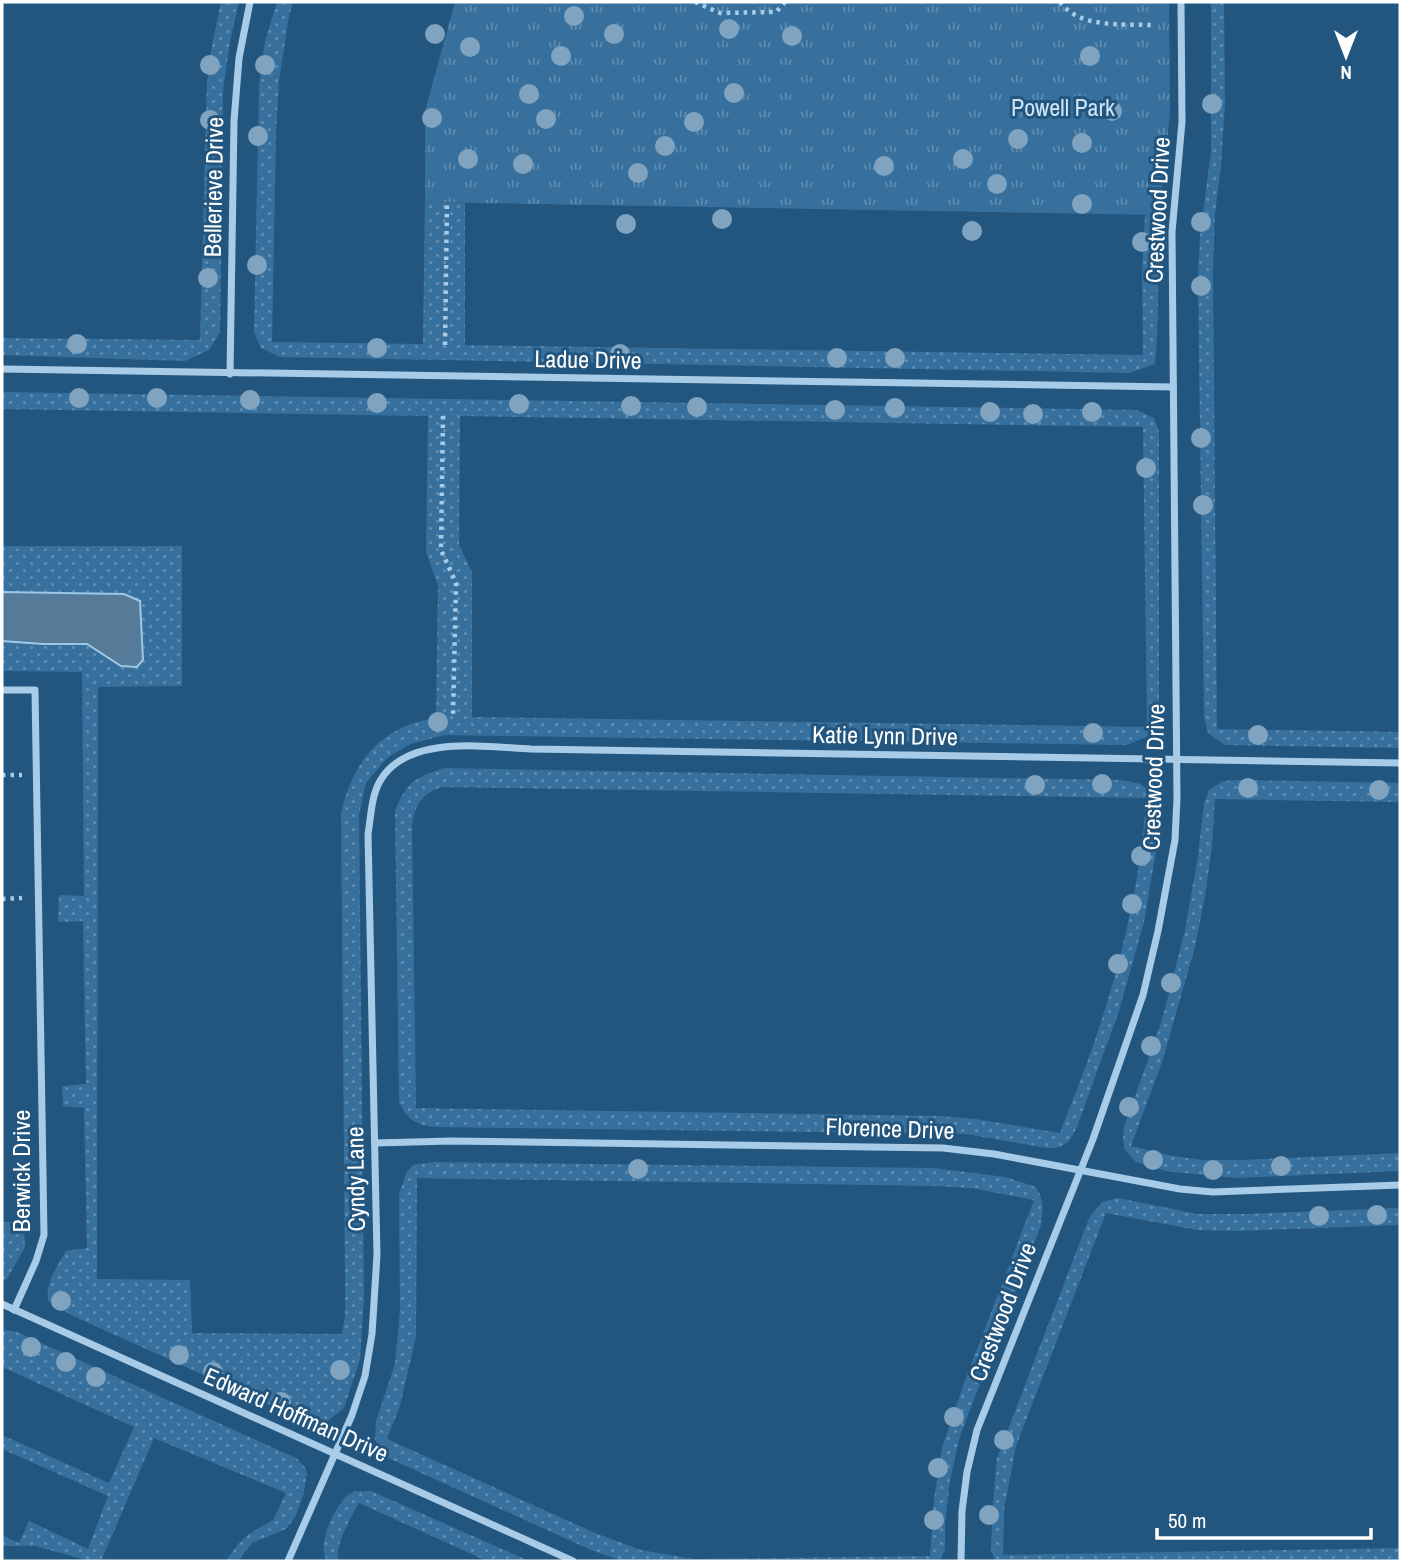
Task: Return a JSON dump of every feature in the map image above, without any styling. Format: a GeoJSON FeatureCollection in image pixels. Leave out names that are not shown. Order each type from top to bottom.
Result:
{"type":"FeatureCollection","features":[{"type":"Feature","properties":{"kind":"street","name":"Bellerieve Drive"},"geometry":{"type":"LineString","coordinates":[[230,374],[234,121],[239,58],[250,2]]}},
{"type":"Feature","properties":{"kind":"street","name":"Crestwood Drive"},"geometry":{"type":"LineString","coordinates":[[961,1561],[962,1511],[967,1472],[977,1430],[1093,1139],[1143,995],[1175,840],[1172,232],[1182,122],[1181,2]]}},
{"type":"Feature","properties":{"kind":"street","name":"Ladue Drive"},"geometry":{"type":"LineString","coordinates":[[2,369],[1173,387]]}},
{"type":"Feature","properties":{"kind":"street","name":"Berwick Drive"},"geometry":{"type":"LineString","coordinates":[[2,690],[35,690],[44,1235],[36,1261],[14,1310]]}},
{"type":"Feature","properties":{"kind":"street","name":"Katie Lynn Drive"},"geometry":{"type":"LineString","coordinates":[[380,781],[392,766],[407,756],[422,751],[460,746],[1400,763]]}},
{"type":"Feature","properties":{"kind":"street","name":"Cyndy Lane"},"geometry":{"type":"LineString","coordinates":[[288,1561],[352,1415],[365,1376],[372,1334],[377,1255],[368,834],[373,798],[380,781]]}},
{"type":"Feature","properties":{"kind":"street","name":"Florence Drive"},"geometry":{"type":"LineString","coordinates":[[375,1143],[451,1141],[943,1148],[994,1154],[1180,1189],[1213,1192],[1400,1185]]}},
{"type":"Feature","properties":{"kind":"street","name":"Edward Hoffman Drive"},"geometry":{"type":"LineString","coordinates":[[2,1304],[573,1561]]}},
{"type":"Feature","properties":{"kind":"path"},"geometry":{"type":"LineString","coordinates":[[695,2],[720,13],[776,12],[785,2]]}},
{"type":"Feature","properties":{"kind":"path"},"geometry":{"type":"LineString","coordinates":[[1060,2],[1066,10],[1093,22],[1151,25]]}},
{"type":"Feature","properties":{"kind":"path"},"geometry":{"type":"LineString","coordinates":[[445,345],[447,203]]}},
{"type":"Feature","properties":{"kind":"path"},"geometry":{"type":"LineString","coordinates":[[443,416],[441,550],[456,583],[453,717]]}},
{"type":"Feature","properties":{"kind":"green space"},"geometry":{"type":"Polygon","coordinates":[[[221,2],[239,2],[223,91],[220,332],[209,350],[185,361],[2,355],[2,338],[200,340],[207,83],[221,2]]]}},
{"type":"Feature","properties":{"kind":"green space"},"geometry":{"type":"Polygon","coordinates":[[[277,2],[293,2],[279,81],[272,342],[423,344],[425,202],[465,203],[465,345],[1143,355],[1142,275],[1145,215],[1159,215],[1155,364],[1129,373],[280,357],[261,348],[254,332],[259,86],[265,41],[277,2]]]}},
{"type":"Feature","properties":{"kind":"green space","name":"Powell Park"},"geometry":{"type":"Polygon","coordinates":[[[455,2],[1169,2],[1170,113],[1159,215],[425,202],[425,111],[455,2]]]}},
{"type":"Feature","properties":{"kind":"green space"},"geometry":{"type":"Polygon","coordinates":[[[1211,2],[1224,2],[1225,103],[1215,213],[1213,271],[1217,729],[1400,732],[1400,748],[1225,745],[1208,733],[1204,717],[1198,279],[1200,236],[1211,152],[1211,2]]]}},
{"type":"Feature","properties":{"kind":"green space"},"geometry":{"type":"Polygon","coordinates":[[[2,392],[1137,410],[1154,418],[1159,432],[1159,713],[1153,734],[1127,745],[445,735],[410,744],[387,758],[366,783],[359,815],[364,1297],[360,1359],[344,1408],[324,1424],[303,1420],[71,1315],[48,1301],[50,1281],[66,1251],[87,1248],[84,1108],[63,1106],[62,1086],[86,1084],[83,921],[58,922],[59,895],[84,896],[82,672],[2,671],[2,641],[87,644],[121,666],[35,594],[2,592],[2,546],[182,546],[182,686],[98,687],[97,1279],[190,1280],[192,1333],[342,1334],[345,1275],[341,814],[353,778],[372,750],[400,729],[436,718],[438,585],[426,552],[428,416],[2,409],[2,392]],[[460,416],[459,545],[472,572],[472,717],[1147,727],[1143,427],[460,416]]]}},
{"type":"Feature","properties":{"kind":"green space"},"geometry":{"type":"Polygon","coordinates":[[[444,768],[1122,780],[1141,784],[1157,804],[1159,834],[1144,922],[1119,1011],[1077,1127],[1069,1141],[1063,1146],[1047,1148],[966,1134],[435,1127],[417,1123],[405,1113],[399,1102],[395,811],[413,782],[444,768]],[[442,787],[429,793],[421,801],[415,811],[412,825],[416,1108],[939,1116],[976,1119],[1060,1133],[1094,1043],[1121,953],[1140,860],[1146,798],[442,787]]]}},
{"type":"Feature","properties":{"kind":"green space"},"geometry":{"type":"Polygon","coordinates":[[[1223,781],[1400,783],[1400,802],[1215,799],[1212,847],[1195,947],[1162,1062],[1131,1146],[1202,1160],[1400,1153],[1400,1171],[1234,1178],[1166,1171],[1136,1162],[1124,1149],[1124,1127],[1162,1020],[1185,930],[1204,804],[1209,790],[1223,781]]]}},
{"type":"Feature","properties":{"kind":"green space"},"geometry":{"type":"Polygon","coordinates":[[[433,1162],[934,1168],[1005,1177],[1036,1187],[1042,1205],[1041,1225],[960,1436],[950,1480],[945,1550],[939,1561],[623,1561],[591,1550],[386,1457],[375,1440],[376,1421],[395,1364],[400,1310],[399,1194],[407,1171],[413,1165],[433,1162]],[[417,1178],[416,1336],[400,1406],[387,1439],[595,1533],[641,1550],[693,1559],[930,1556],[934,1499],[942,1448],[1034,1200],[972,1188],[417,1178]]]}},
{"type":"Feature","properties":{"kind":"green space"},"geometry":{"type":"Polygon","coordinates":[[[1118,1198],[1198,1214],[1400,1208],[1400,1225],[1197,1230],[1106,1213],[1016,1446],[1004,1509],[1003,1555],[1400,1548],[1400,1561],[995,1561],[991,1550],[997,1458],[1090,1216],[1102,1202],[1118,1198]]]}},
{"type":"Feature","properties":{"kind":"green space"},"geometry":{"type":"Polygon","coordinates":[[[2,1222],[24,1222],[25,1247],[7,1279],[2,1281],[2,1222]]]}},
{"type":"Feature","properties":{"kind":"green space"},"geometry":{"type":"Polygon","coordinates":[[[2,1332],[17,1332],[296,1458],[305,1467],[307,1474],[295,1517],[286,1529],[252,1543],[238,1561],[226,1561],[249,1534],[273,1520],[286,1493],[154,1438],[101,1561],[90,1561],[35,1546],[2,1546],[2,1535],[19,1543],[29,1521],[88,1549],[108,1496],[2,1449],[2,1435],[109,1483],[134,1427],[2,1367],[2,1332]]]}},
{"type":"Feature","properties":{"kind":"green space"},"geometry":{"type":"Polygon","coordinates":[[[355,1491],[371,1491],[529,1561],[487,1561],[359,1503],[341,1539],[338,1561],[326,1561],[324,1546],[330,1522],[344,1499],[355,1491]]]}},
{"type":"Feature","properties":{"kind":"shaded area"},"geometry":{"type":"Polygon","coordinates":[[[2,592],[124,594],[140,601],[143,660],[137,667],[121,666],[87,644],[2,641],[2,592]]]}}]}
